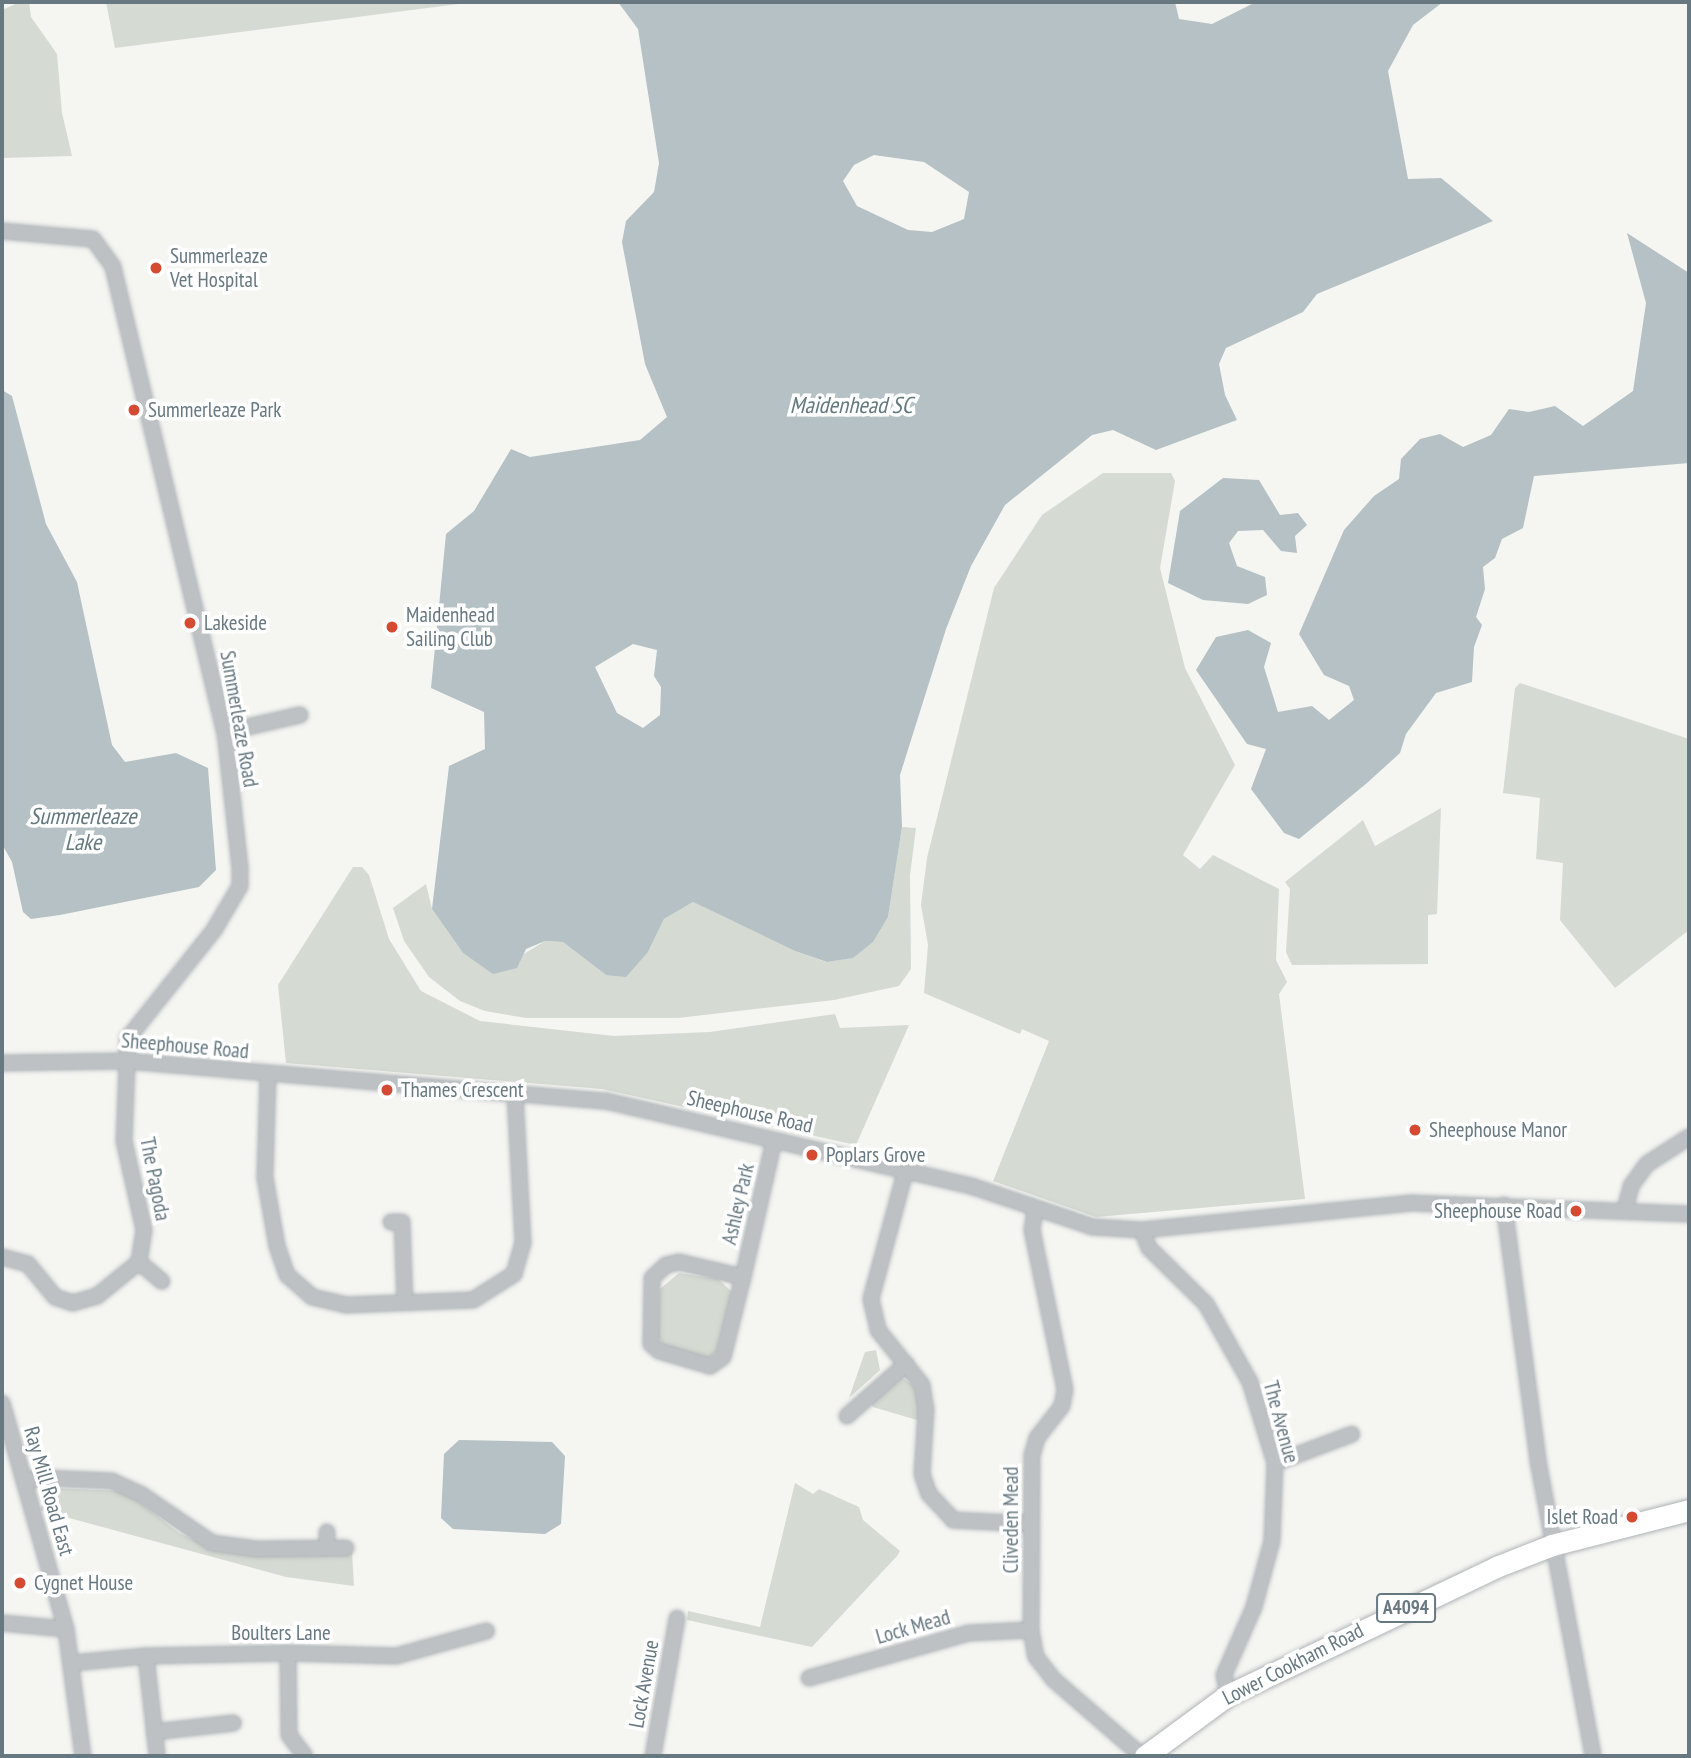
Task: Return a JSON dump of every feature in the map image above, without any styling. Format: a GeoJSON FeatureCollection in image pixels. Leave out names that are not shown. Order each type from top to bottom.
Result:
{"type":"FeatureCollection","features":[{"type":"Feature","properties":{"kind":"main road","name":"Lower Cookham Road"},"geometry":{"type":"LineString","coordinates":[[1143,1756],[1228,1695],[1376,1622],[1552,1545],[1689,1510]]}},
{"type":"Feature","properties":{"kind":"street","name":"Summerleaze Road"},"geometry":{"type":"LineString","coordinates":[[2,230],[93,239],[113,267],[225,732],[240,886],[214,930],[128,1038],[126,1061]]}},
{"type":"Feature","properties":{"kind":"street"},"geometry":{"type":"LineString","coordinates":[[225,732],[300,715]]}},
{"type":"Feature","properties":{"kind":"street","name":"Sheephouse Road"},"geometry":{"type":"LineString","coordinates":[[2,1063],[126,1061],[515,1096],[606,1101],[906,1169],[1093,1227],[1142,1230],[1370,1205],[1504,1205],[1689,1214]]}},
{"type":"Feature","properties":{"kind":"street","name":"The Pagoda"},"geometry":{"type":"LineString","coordinates":[[126,1061],[124,1141],[145,1230],[139,1262]]}},
{"type":"Feature","properties":{"kind":"street"},"geometry":{"type":"LineString","coordinates":[[268,1074],[265,1178],[277,1246],[288,1275],[312,1297],[346,1305],[473,1300],[514,1274],[523,1242],[515,1096]]}},
{"type":"Feature","properties":{"kind":"street"},"geometry":{"type":"LineString","coordinates":[[1625,1209],[1631,1186],[1647,1164],[1689,1137]]}},
{"type":"Feature","properties":{"kind":"street","name":"Ashley Park"},"geometry":{"type":"LineString","coordinates":[[743,1277],[678,1262],[660,1268],[651,1284],[648,1329],[654,1348],[696,1365],[720,1361],[743,1277],[774,1140]]}},
{"type":"Feature","properties":{"kind":"street"},"geometry":{"type":"LineString","coordinates":[[906,1169],[872,1299],[878,1330],[922,1385],[926,1409],[922,1474],[929,1494],[953,1520],[1031,1524]]}},
{"type":"Feature","properties":{"kind":"street"},"geometry":{"type":"LineString","coordinates":[[1504,1205],[1552,1545],[1593,1756]]}},
{"type":"Feature","properties":{"kind":"street","name":"Cliveden Mead"},"geometry":{"type":"LineString","coordinates":[[1035,1209],[1032,1230],[1065,1390],[1062,1406],[1037,1438],[1032,1455],[1031,1630],[1036,1657],[1053,1679],[1143,1756]]}},
{"type":"Feature","properties":{"kind":"street"},"geometry":{"type":"LineString","coordinates":[[398,1219],[405,1301]]}},
{"type":"Feature","properties":{"kind":"street","name":"The Avenue"},"geometry":{"type":"LineString","coordinates":[[1142,1230],[1149,1248],[1206,1304],[1250,1382],[1275,1463],[1272,1541],[1254,1607],[1224,1675],[1228,1695]]}},
{"type":"Feature","properties":{"kind":"street"},"geometry":{"type":"LineString","coordinates":[[2,1257],[28,1264],[55,1297],[73,1303],[97,1296],[139,1262],[162,1281]]}},
{"type":"Feature","properties":{"kind":"street"},"geometry":{"type":"LineString","coordinates":[[847,1416],[906,1364]]}},
{"type":"Feature","properties":{"kind":"street","name":"Ray Mill Road East"},"geometry":{"type":"LineString","coordinates":[[3,1409],[66,1629],[83,1756]]}},
{"type":"Feature","properties":{"kind":"street"},"geometry":{"type":"LineString","coordinates":[[1275,1463],[1352,1434]]}},
{"type":"Feature","properties":{"kind":"street"},"geometry":{"type":"LineString","coordinates":[[24,1482],[41,1478],[112,1481],[142,1495],[212,1543],[257,1549],[346,1548]]}},
{"type":"Feature","properties":{"kind":"street"},"geometry":{"type":"LineString","coordinates":[[327,1532],[327,1548]]}},
{"type":"Feature","properties":{"kind":"street","name":"Lock Avenue"},"geometry":{"type":"LineString","coordinates":[[653,1756],[677,1618]]}},
{"type":"Feature","properties":{"kind":"street"},"geometry":{"type":"LineString","coordinates":[[2,1623],[66,1629]]}},
{"type":"Feature","properties":{"kind":"street","name":"Lock Mead"},"geometry":{"type":"LineString","coordinates":[[809,1678],[969,1633],[1031,1630]]}},
{"type":"Feature","properties":{"kind":"street","name":"Boulters Lane"},"geometry":{"type":"LineString","coordinates":[[72,1663],[146,1656],[288,1653],[396,1656],[486,1631]]}},
{"type":"Feature","properties":{"kind":"street"},"geometry":{"type":"LineString","coordinates":[[288,1653],[289,1735],[305,1756]]}},
{"type":"Feature","properties":{"kind":"street"},"geometry":{"type":"LineString","coordinates":[[146,1656],[157,1754]]}},
{"type":"Feature","properties":{"kind":"street"},"geometry":{"type":"LineString","coordinates":[[154,1732],[233,1723]]}},
{"type":"Feature","properties":{"kind":"shaded area"},"geometry":{"type":"Polygon","coordinates":[[[20,2],[29,2],[31,17],[57,54],[62,113],[72,156],[2,158],[2,10],[20,2]]]}},
{"type":"Feature","properties":{"kind":"shaded area"},"geometry":{"type":"Polygon","coordinates":[[[106,2],[474,2],[115,48],[106,2]]]}},
{"type":"Feature","properties":{"kind":"shaded area"},"geometry":{"type":"Polygon","coordinates":[[[1103,473],[1171,473],[1175,481],[1160,568],[1185,668],[1235,765],[1183,855],[1200,869],[1213,855],[1279,889],[1276,960],[1287,982],[1279,994],[1305,1199],[1096,1217],[993,1181],[1049,1041],[1022,1029],[1020,1034],[924,993],[928,945],[921,905],[927,858],[994,588],[1042,515],[1103,473]]]}},
{"type":"Feature","properties":{"kind":"shaded area"},"geometry":{"type":"Polygon","coordinates":[[[1520,683],[1689,739],[1689,930],[1615,988],[1560,920],[1563,863],[1536,859],[1540,798],[1503,793],[1515,688],[1520,683]]]}},
{"type":"Feature","properties":{"kind":"shaded area"},"geometry":{"type":"Polygon","coordinates":[[[1441,808],[1437,914],[1428,915],[1428,964],[1292,965],[1286,952],[1290,889],[1285,882],[1363,820],[1375,846],[1441,808]]]}},
{"type":"Feature","properties":{"kind":"shaded area"},"geometry":{"type":"Polygon","coordinates":[[[902,827],[916,828],[910,875],[911,969],[899,986],[834,1000],[678,1018],[526,1018],[485,1011],[460,1001],[429,977],[404,941],[393,908],[426,884],[432,909],[463,953],[493,973],[545,941],[563,942],[606,975],[648,952],[664,919],[693,902],[795,951],[826,962],[852,958],[873,942],[888,917],[902,827]]]}},
{"type":"Feature","properties":{"kind":"shaded area"},"geometry":{"type":"Polygon","coordinates":[[[353,867],[362,867],[369,875],[389,939],[421,991],[480,1021],[614,1036],[710,1032],[835,1014],[840,1028],[909,1025],[856,1145],[602,1089],[286,1063],[278,985],[353,867]]]}},
{"type":"Feature","properties":{"kind":"shaded area"},"geometry":{"type":"Polygon","coordinates":[[[679,1273],[718,1279],[732,1292],[717,1351],[707,1359],[668,1350],[658,1337],[660,1289],[679,1273]]]}},
{"type":"Feature","properties":{"kind":"shaded area"},"geometry":{"type":"Polygon","coordinates":[[[876,1350],[880,1370],[849,1398],[865,1352],[876,1350]]]}},
{"type":"Feature","properties":{"kind":"shaded area"},"geometry":{"type":"Polygon","coordinates":[[[900,1376],[915,1387],[921,1415],[917,1420],[873,1407],[870,1401],[900,1376]]]}},
{"type":"Feature","properties":{"kind":"shaded area"},"geometry":{"type":"Polygon","coordinates":[[[795,1483],[813,1494],[819,1489],[859,1507],[863,1520],[900,1551],[897,1556],[812,1647],[687,1620],[688,1611],[760,1627],[795,1483]]]}},
{"type":"Feature","properties":{"kind":"shaded area"},"geometry":{"type":"Polygon","coordinates":[[[49,1488],[125,1491],[179,1533],[219,1551],[272,1555],[352,1552],[354,1586],[286,1577],[40,1510],[49,1488]]]}},
{"type":"Feature","properties":{"kind":"water","name":"Maidenhead SC"},"geometry":{"type":"Polygon","coordinates":[[[618,2],[1175,2],[1179,19],[1212,24],[1256,2],[1443,2],[1413,25],[1388,71],[1408,179],[1441,178],[1493,221],[1317,294],[1303,312],[1226,348],[1219,364],[1225,395],[1237,420],[1156,450],[1113,430],[1092,435],[1005,505],[971,566],[946,629],[900,775],[902,827],[888,917],[873,942],[853,958],[827,962],[795,951],[693,902],[664,919],[648,952],[626,977],[606,975],[563,942],[545,941],[526,949],[517,968],[493,974],[463,953],[432,909],[449,766],[485,749],[484,712],[431,688],[446,534],[474,511],[511,449],[530,457],[640,440],[667,417],[645,364],[622,242],[626,221],[654,192],[659,163],[638,29],[618,2]],[[874,155],[854,165],[843,181],[857,206],[908,230],[932,232],[964,219],[969,192],[924,162],[874,155]],[[633,644],[595,667],[617,713],[643,728],[660,715],[661,687],[654,676],[657,650],[633,644]]]}},
{"type":"Feature","properties":{"kind":"water"},"geometry":{"type":"Polygon","coordinates":[[[1627,233],[1689,273],[1689,463],[1534,476],[1523,528],[1502,539],[1495,558],[1483,567],[1485,589],[1476,617],[1482,625],[1474,647],[1472,682],[1436,693],[1406,734],[1400,753],[1299,839],[1284,833],[1251,789],[1266,749],[1247,744],[1196,670],[1216,637],[1248,630],[1271,643],[1264,667],[1278,712],[1312,706],[1329,720],[1354,700],[1349,686],[1324,675],[1299,634],[1344,530],[1374,496],[1399,479],[1401,459],[1420,439],[1440,434],[1463,447],[1491,435],[1509,409],[1529,412],[1555,406],[1583,426],[1633,391],[1646,303],[1627,233]]]}},
{"type":"Feature","properties":{"kind":"water","name":"Summerleaze Lake"},"geometry":{"type":"Polygon","coordinates":[[[2,390],[12,396],[46,524],[77,582],[112,745],[125,762],[176,753],[208,768],[216,870],[199,887],[60,915],[31,919],[23,912],[12,862],[2,844],[2,390]]]}},
{"type":"Feature","properties":{"kind":"water"},"geometry":{"type":"Polygon","coordinates":[[[1223,478],[1259,480],[1280,515],[1298,513],[1307,525],[1295,536],[1297,553],[1281,551],[1263,530],[1238,531],[1229,543],[1237,566],[1265,577],[1267,595],[1248,604],[1203,600],[1168,583],[1180,511],[1223,478]]]}},
{"type":"Feature","properties":{"kind":"water"},"geometry":{"type":"Polygon","coordinates":[[[459,1440],[552,1442],[565,1456],[561,1524],[545,1534],[453,1529],[441,1518],[444,1454],[459,1440]]]}},
{"type":"Feature","properties":{"kind":"place","name":"Summerleaze Vet Hospital"},"geometry":{"type":"Point","coordinates":[156,268]}},
{"type":"Feature","properties":{"kind":"place","name":"Summerleaze Park"},"geometry":{"type":"Point","coordinates":[134,410]}},
{"type":"Feature","properties":{"kind":"place","name":"Lakeside"},"geometry":{"type":"Point","coordinates":[190,623]}},
{"type":"Feature","properties":{"kind":"place","name":"Maidenhead Sailing Club"},"geometry":{"type":"Point","coordinates":[392,627]}},
{"type":"Feature","properties":{"kind":"place","name":"Thames Crescent"},"geometry":{"type":"Point","coordinates":[387,1090]}},
{"type":"Feature","properties":{"kind":"place","name":"Sheephouse Manor"},"geometry":{"type":"Point","coordinates":[1415,1130]}},
{"type":"Feature","properties":{"kind":"place","name":"Poplars Grove"},"geometry":{"type":"Point","coordinates":[812,1155]}},
{"type":"Feature","properties":{"kind":"place","name":"Sheephouse Road"},"geometry":{"type":"Point","coordinates":[1576,1211]}},
{"type":"Feature","properties":{"kind":"place","name":"Islet Road"},"geometry":{"type":"Point","coordinates":[1632,1517]}},
{"type":"Feature","properties":{"kind":"place","name":"Cygnet House"},"geometry":{"type":"Point","coordinates":[20,1583]}}]}
